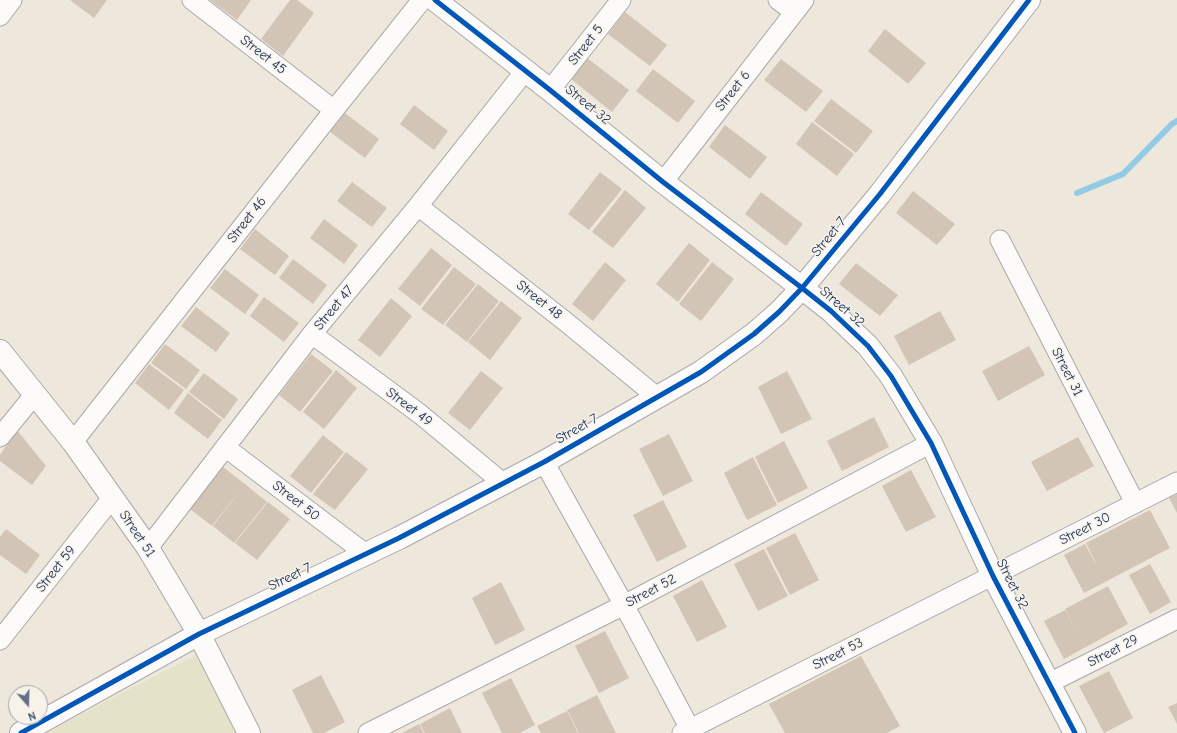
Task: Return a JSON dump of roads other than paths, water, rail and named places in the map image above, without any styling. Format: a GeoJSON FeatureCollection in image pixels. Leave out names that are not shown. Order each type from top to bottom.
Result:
{"type":"FeatureCollection","features":[{"type":"Feature","properties":{"kind":"street"},"geometry":{"type":"LineString","coordinates":[[0,16],[12,0]]}},
{"type":"Feature","properties":{"kind":"street","name":"Street 45"},"geometry":{"type":"LineString","coordinates":[[192,0],[334,110]]}},
{"type":"Feature","properties":{"kind":"street","name":"Street 46"},"geometry":{"type":"LineString","coordinates":[[72,442],[422,0]]}},
{"type":"Feature","properties":{"kind":"street","name":"Street 32"},"geometry":{"type":"LineString","coordinates":[[435,0],[550,90],[663,182],[802,288],[868,346],[882,364],[931,443],[993,576],[1075,733]]}},
{"type":"Feature","properties":{"kind":"street","name":"Street 5"},"geometry":{"type":"LineString","coordinates":[[550,90],[621,0]]}},
{"type":"Feature","properties":{"kind":"street"},"geometry":{"type":"LineString","coordinates":[[778,0],[799,6]]}},
{"type":"Feature","properties":{"kind":"street","name":"Street 7"},"geometry":{"type":"LineString","coordinates":[[21,733],[199,634],[366,554],[544,462],[701,372],[754,334],[779,312],[802,288],[880,194],[1029,0]]}},
{"type":"Feature","properties":{"kind":"street","name":"Street 6"},"geometry":{"type":"LineString","coordinates":[[663,182],[799,6]]}},
{"type":"Feature","properties":{"kind":"street","name":"Street 47"},"geometry":{"type":"LineString","coordinates":[[148,548],[312,334],[418,206],[525,71]]}},
{"type":"Feature","properties":{"kind":"street","name":"Street 48"},"geometry":{"type":"LineString","coordinates":[[418,206],[560,317],[657,397]]}},
{"type":"Feature","properties":{"kind":"street","name":"Street 31"},"geometry":{"type":"LineString","coordinates":[[1000,240],[1135,503]]}},
{"type":"Feature","properties":{"kind":"street","name":"Street 49"},"geometry":{"type":"LineString","coordinates":[[312,334],[420,414],[504,483]]}},
{"type":"Feature","properties":{"kind":"street","name":"Street 51"},"geometry":{"type":"LineString","coordinates":[[0,351],[72,442],[148,548],[199,634],[249,733]]}},
{"type":"Feature","properties":{"kind":"street"},"geometry":{"type":"LineString","coordinates":[[0,437],[35,394]]}},
{"type":"Feature","properties":{"kind":"street","name":"Street 52"},"geometry":{"type":"LineString","coordinates":[[368,733],[624,605],[931,443]]}},
{"type":"Feature","properties":{"kind":"street","name":"Street 50"},"geometry":{"type":"LineString","coordinates":[[226,447],[366,554]]}},
{"type":"Feature","properties":{"kind":"street"},"geometry":{"type":"LineString","coordinates":[[544,462],[624,605],[686,731]]}},
{"type":"Feature","properties":{"kind":"street","name":"Street 30"},"geometry":{"type":"LineString","coordinates":[[993,576],[1177,482]]}},
{"type":"Feature","properties":{"kind":"street","name":"Street 59"},"geometry":{"type":"LineString","coordinates":[[0,640],[112,498]]}},
{"type":"Feature","properties":{"kind":"street","name":"Street 53"},"geometry":{"type":"LineString","coordinates":[[686,731],[993,576]]}},
{"type":"Feature","properties":{"kind":"street","name":"Street 29"},"geometry":{"type":"LineString","coordinates":[[1049,683],[1177,619]]}},
{"type":"Feature","properties":{"kind":"waterway"},"geometry":{"type":"LineString","coordinates":[[1077,193],[1123,174],[1172,124],[1177,121]]}}]}
